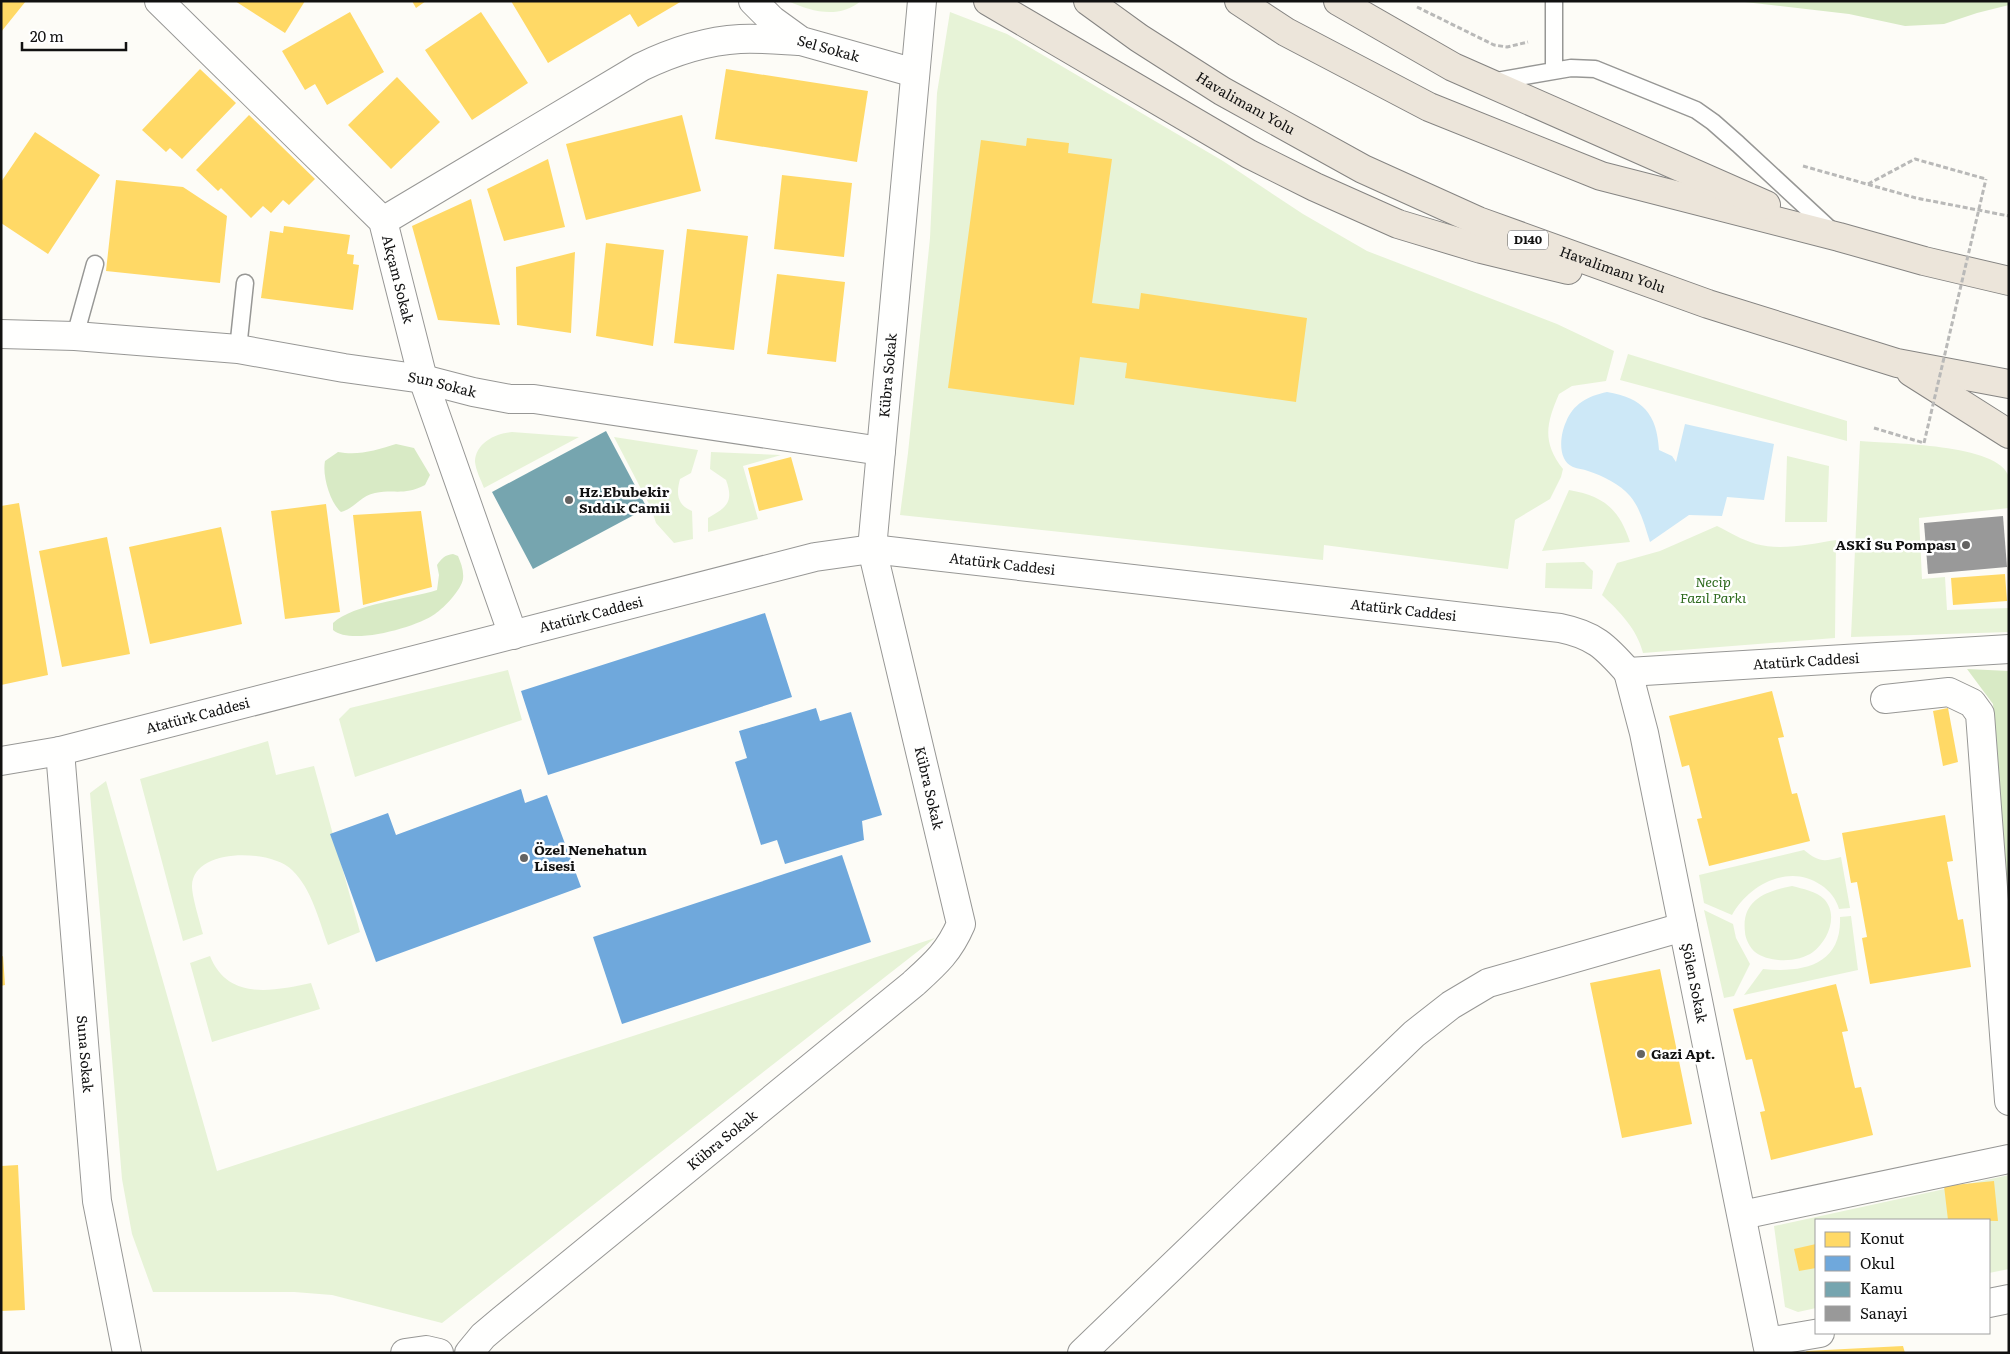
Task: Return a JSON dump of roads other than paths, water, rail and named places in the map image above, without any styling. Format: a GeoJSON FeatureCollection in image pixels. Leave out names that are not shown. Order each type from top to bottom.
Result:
{"type":"FeatureCollection","features":[{"type":"Feature","properties":{"kind":"highway"},"geometry":{"type":"LineString","coordinates":[[988,1],[1249,154],[1398,224],[1481,249],[1708,304]]}},
{"type":"Feature","properties":{"kind":"highway","name":"Havalimanı Yolu"},"geometry":{"type":"LineString","coordinates":[[1088,1],[1140,38],[1222,91],[1362,169],[1478,222],[1708,304],[1897,363],[2009,384]]}},
{"type":"Feature","properties":{"kind":"highway"},"geometry":{"type":"LineString","coordinates":[[1239,1],[1286,32],[1429,107],[1601,176],[1924,261],[2009,281]]}},
{"type":"Feature","properties":{"kind":"highway"},"geometry":{"type":"LineString","coordinates":[[1338,1],[1453,67],[1838,237]]}},
{"type":"Feature","properties":{"kind":"highway"},"geometry":{"type":"LineString","coordinates":[[1897,363],[2009,434]]}},
{"type":"Feature","properties":{"kind":"street","name":"Akçam Sokak"},"geometry":{"type":"LineString","coordinates":[[159,1],[383,221],[422,379],[513,635]]}},
{"type":"Feature","properties":{"kind":"street","name":"Sel Sokak"},"geometry":{"type":"LineString","coordinates":[[752,1],[772,20],[801,41],[915,73]]}},
{"type":"Feature","properties":{"kind":"street","name":"Kübra Sokak"},"geometry":{"type":"LineString","coordinates":[[469,1353],[483,1336],[502,1320],[913,984],[938,961],[953,943],[961,924],[872,549],[922,1]]}},
{"type":"Feature","properties":{"kind":"street"},"geometry":{"type":"LineString","coordinates":[[383,221],[641,67],[667,55],[696,45],[740,39],[801,41]]}},
{"type":"Feature","properties":{"kind":"street","name":"Sun Sokak"},"geometry":{"type":"LineString","coordinates":[[1,334],[75,336],[238,349],[344,368],[422,379],[510,399],[534,400],[881,451]]}},
{"type":"Feature","properties":{"kind":"street","name":"Atatürk Caddesi"},"geometry":{"type":"LineString","coordinates":[[1,760],[60,751],[815,558],[872,549],[1560,628],[1580,632],[1596,641],[1611,653],[1628,672],[2009,649]]}},
{"type":"Feature","properties":{"kind":"street","name":"Şölen Sokak"},"geometry":{"type":"LineString","coordinates":[[1628,672],[1644,733],[1768,1347]]}},
{"type":"Feature","properties":{"kind":"street"},"geometry":{"type":"LineString","coordinates":[[1885,699],[1949,692],[1972,704],[1980,714],[2009,1101]]}},
{"type":"Feature","properties":{"kind":"street","name":"Suna Sokak"},"geometry":{"type":"LineString","coordinates":[[60,751],[97,1201],[126,1353]]}},
{"type":"Feature","properties":{"kind":"street"},"geometry":{"type":"LineString","coordinates":[[1082,1353],[1414,1034],[1451,1005],[1488,983],[1683,928]]}},
{"type":"Feature","properties":{"kind":"street"},"geometry":{"type":"LineString","coordinates":[[1742,1215],[2009,1159]]}},
{"type":"Feature","properties":{"kind":"street"},"geometry":{"type":"LineString","coordinates":[[1990,1302],[2009,1299]]}},
{"type":"Feature","properties":{"kind":"street"},"geometry":{"type":"LineString","coordinates":[[1768,1347],[1816,1334]]}},
{"type":"Feature","properties":{"kind":"street"},"geometry":{"type":"LineString","coordinates":[[404,1353],[426,1350],[439,1353]]}},
{"type":"Feature","properties":{"kind":"lane"},"geometry":{"type":"LineString","coordinates":[[1554,1],[1554,70]]}},
{"type":"Feature","properties":{"kind":"lane"},"geometry":{"type":"LineString","coordinates":[[1486,82],[1571,68],[1595,70],[1696,110],[1732,138],[1838,237]]}},
{"type":"Feature","properties":{"kind":"lane"},"geometry":{"type":"LineString","coordinates":[[75,336],[94,264]]}},
{"type":"Feature","properties":{"kind":"lane"},"geometry":{"type":"LineString","coordinates":[[238,349],[245,283]]}},
{"type":"Feature","properties":{"kind":"water"},"geometry":{"type":"Polygon","coordinates":[[[1607,392],[1639,403],[1646,410],[1655,427],[1659,450],[1672,456],[1676,462],[1685,424],[1774,444],[1764,500],[1727,497],[1722,516],[1689,515],[1650,542],[1640,512],[1626,492],[1605,478],[1568,464],[1562,453],[1562,434],[1573,410],[1582,402],[1607,392]]]}},
{"type":"Feature","properties":{"kind":"place","name":"Hz.Ebubekir Sıddık Camii"},"geometry":{"type":"Point","coordinates":[569,500]}},
{"type":"Feature","properties":{"kind":"place","name":"ASKİ Su Pompası"},"geometry":{"type":"Point","coordinates":[1966,545]}},
{"type":"Feature","properties":{"kind":"place","name":"Özel Nenehatun Lisesi"},"geometry":{"type":"Point","coordinates":[524,858]}},
{"type":"Feature","properties":{"kind":"place","name":"Gazi Apt."},"geometry":{"type":"Point","coordinates":[1641,1054]}},
{"type":"Feature","properties":{"kind":"park label","name":"Necip Fazıl Parkı"},"geometry":{"type":"Point","coordinates":[1713,590]}}]}
